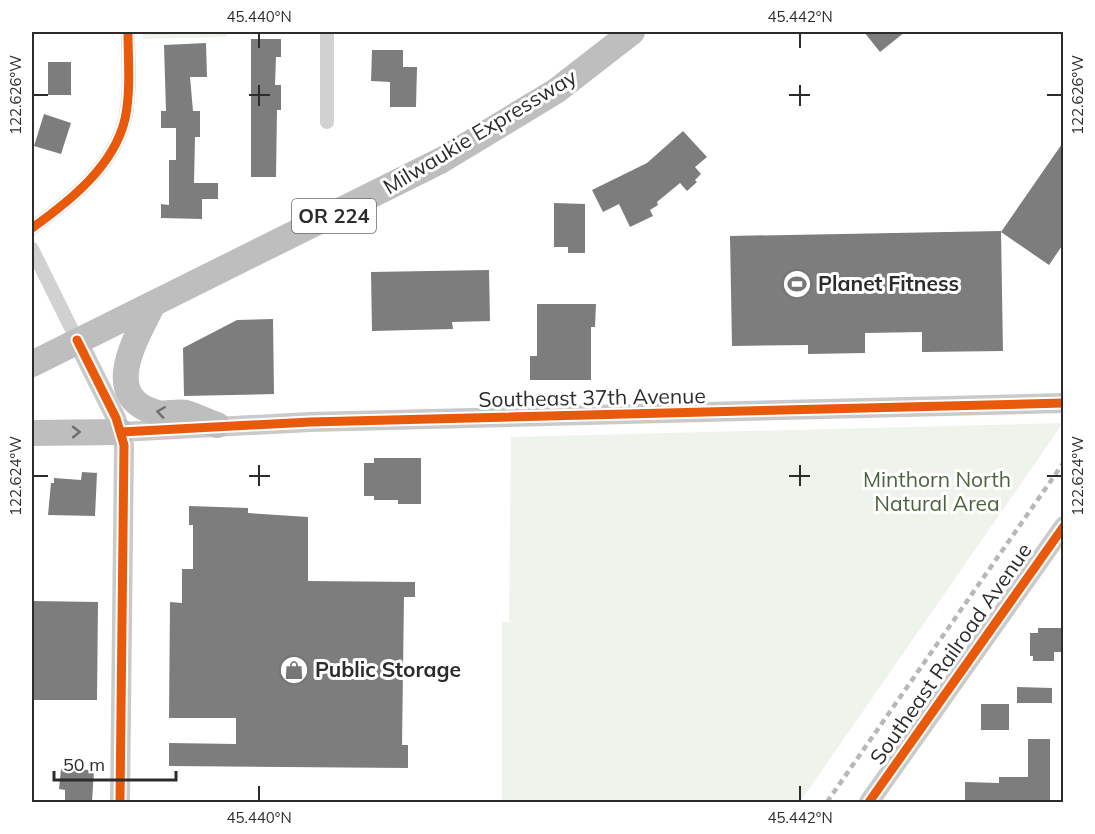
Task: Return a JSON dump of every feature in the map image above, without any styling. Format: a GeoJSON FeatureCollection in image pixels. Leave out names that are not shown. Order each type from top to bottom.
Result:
{"type":"FeatureCollection","features":[{"type":"Feature","properties":{"kind":"highway","name":"Milwaukie Expressway"},"geometry":{"type":"LineString","coordinates":[[32,364],[442,160],[556,91],[632,32]]}},
{"type":"Feature","properties":{"kind":"highway"},"geometry":{"type":"LineString","coordinates":[[153,304],[126,367],[127,387],[132,398],[147,409],[161,413],[186,413],[217,425]]}},
{"type":"Feature","properties":{"kind":"highway"},"geometry":{"type":"LineString","coordinates":[[32,433],[121,432]]}},
{"type":"Feature","properties":{"kind":"street"},"geometry":{"type":"LineString","coordinates":[[32,228],[81,189],[114,147],[126,109],[128,32]]}},
{"type":"Feature","properties":{"kind":"street"},"geometry":{"type":"LineString","coordinates":[[327,32],[327,122]]}},
{"type":"Feature","properties":{"kind":"street"},"geometry":{"type":"LineString","coordinates":[[32,249],[121,432],[124,468],[120,802]]}},
{"type":"Feature","properties":{"kind":"street","name":"Southeast 37th Avenue"},"geometry":{"type":"LineString","coordinates":[[976,403],[1007,395],[1064,394]]}},
{"type":"Feature","properties":{"kind":"street","name":"Southeast 37th Avenue"},"geometry":{"type":"LineString","coordinates":[[121,432],[191,430],[217,425],[710,414],[976,403],[1009,405],[1064,403]]}},
{"type":"Feature","properties":{"kind":"street","name":"Southeast Railroad Avenue"},"geometry":{"type":"LineString","coordinates":[[869,802],[1064,526]]}},
{"type":"Feature","properties":{"kind":"green space"},"geometry":{"type":"Polygon","coordinates":[[[143,32],[276,32],[227,33],[226,37],[143,39],[143,32]]]}},
{"type":"Feature","properties":{"kind":"green space","name":"Minthorn North Natural Area"},"geometry":{"type":"Polygon","coordinates":[[[1063,423],[800,802],[502,802],[502,622],[509,622],[511,437],[1063,423]]]}},
{"type":"Feature","properties":{"kind":"building"},"geometry":{"type":"Polygon","coordinates":[[[864,32],[905,32],[880,52],[864,32]]]}},
{"type":"Feature","properties":{"kind":"building"},"geometry":{"type":"Polygon","coordinates":[[[251,39],[281,39],[281,57],[276,57],[275,85],[281,85],[281,110],[277,110],[276,177],[251,177],[251,39]]]}},
{"type":"Feature","properties":{"kind":"building"},"geometry":{"type":"Polygon","coordinates":[[[206,43],[207,77],[190,77],[193,111],[200,111],[200,137],[195,137],[194,183],[218,183],[218,199],[202,199],[202,219],[161,218],[161,204],[169,205],[169,160],[176,160],[176,128],[161,128],[161,111],[166,111],[164,45],[206,43]]]}},
{"type":"Feature","properties":{"kind":"building"},"geometry":{"type":"Polygon","coordinates":[[[372,50],[403,50],[403,67],[417,67],[416,107],[390,107],[390,82],[371,81],[372,50]]]}},
{"type":"Feature","properties":{"kind":"building"},"geometry":{"type":"Polygon","coordinates":[[[48,62],[71,62],[71,95],[48,95],[48,62]]]}},
{"type":"Feature","properties":{"kind":"building"},"geometry":{"type":"Polygon","coordinates":[[[44,114],[71,123],[61,154],[34,146],[44,114]]]}},
{"type":"Feature","properties":{"kind":"building"},"geometry":{"type":"Polygon","coordinates":[[[683,131],[707,157],[695,167],[701,174],[695,180],[697,182],[687,191],[680,183],[650,210],[653,216],[630,227],[619,204],[603,212],[592,190],[647,163],[683,131]]]}},
{"type":"Feature","properties":{"kind":"building"},"geometry":{"type":"Polygon","coordinates":[[[1064,141],[1064,243],[1049,265],[1001,232],[1064,141]]]}},
{"type":"Feature","properties":{"kind":"building"},"geometry":{"type":"Polygon","coordinates":[[[554,203],[585,204],[585,253],[568,253],[568,247],[554,247],[554,203]]]}},
{"type":"Feature","properties":{"kind":"building"},"geometry":{"type":"Polygon","coordinates":[[[1001,231],[1003,351],[922,352],[922,332],[865,333],[865,353],[808,354],[808,345],[732,346],[730,236],[1001,231]]]}},
{"type":"Feature","properties":{"kind":"building"},"geometry":{"type":"Polygon","coordinates":[[[489,270],[490,321],[452,322],[453,329],[372,331],[371,272],[489,270]]]}},
{"type":"Feature","properties":{"kind":"building"},"geometry":{"type":"Polygon","coordinates":[[[537,304],[596,304],[595,327],[591,327],[591,380],[530,380],[530,356],[537,356],[537,304]]]}},
{"type":"Feature","properties":{"kind":"building"},"geometry":{"type":"Polygon","coordinates":[[[273,319],[274,394],[184,396],[183,348],[237,320],[273,319]]]}},
{"type":"Feature","properties":{"kind":"building"},"geometry":{"type":"Polygon","coordinates":[[[374,458],[421,458],[421,504],[398,504],[398,500],[374,500],[374,496],[364,496],[364,463],[374,463],[374,458]]]}},
{"type":"Feature","properties":{"kind":"building"},"geometry":{"type":"Polygon","coordinates":[[[82,472],[97,473],[95,516],[48,515],[51,483],[54,483],[54,478],[81,480],[82,472]]]}},
{"type":"Feature","properties":{"kind":"building"},"geometry":{"type":"Polygon","coordinates":[[[189,506],[248,508],[248,513],[308,517],[308,581],[415,582],[415,597],[404,597],[402,745],[408,745],[408,768],[169,766],[169,743],[236,744],[236,718],[169,718],[170,602],[182,603],[182,569],[193,569],[193,525],[189,525],[189,506]]]}},
{"type":"Feature","properties":{"kind":"building"},"geometry":{"type":"Polygon","coordinates":[[[32,601],[98,602],[97,700],[32,700],[32,601]]]}},
{"type":"Feature","properties":{"kind":"building"},"geometry":{"type":"Polygon","coordinates":[[[1038,628],[1062,628],[1062,652],[1054,652],[1054,661],[1033,661],[1033,656],[1030,656],[1030,633],[1038,633],[1038,628]]]}},
{"type":"Feature","properties":{"kind":"building"},"geometry":{"type":"Polygon","coordinates":[[[1017,687],[1052,688],[1052,703],[1017,703],[1017,687]]]}},
{"type":"Feature","properties":{"kind":"building"},"geometry":{"type":"Polygon","coordinates":[[[981,704],[1009,704],[1009,730],[981,730],[981,704]]]}},
{"type":"Feature","properties":{"kind":"building"},"geometry":{"type":"Polygon","coordinates":[[[1028,739],[1050,739],[1050,801],[965,802],[965,782],[999,783],[999,777],[1028,777],[1028,739]]]}},
{"type":"Feature","properties":{"kind":"building"},"geometry":{"type":"Polygon","coordinates":[[[61,769],[94,770],[92,802],[65,800],[65,790],[59,789],[61,769]]]}},
{"type":"Feature","properties":{"kind":"railway"},"geometry":{"type":"LineString","coordinates":[[827,802],[1064,462]]}},
{"type":"Feature","properties":{"kind":"cycle path"},"geometry":{"type":"LineString","coordinates":[[32,228],[89,181],[101,167],[119,136],[125,119],[128,98],[128,32]]}},
{"type":"Feature","properties":{"kind":"cycle path"},"geometry":{"type":"LineString","coordinates":[[77,340],[116,418],[124,445],[120,802]]}},
{"type":"Feature","properties":{"kind":"cycle path"},"geometry":{"type":"LineString","coordinates":[[121,432],[310,422],[1064,403]]}},
{"type":"Feature","properties":{"kind":"cycle path"},"geometry":{"type":"LineString","coordinates":[[869,802],[1064,526]]}},
{"type":"Feature","properties":{"kind":"place","name":"Planet Fitness"},"geometry":{"type":"Point","coordinates":[797,284]}},
{"type":"Feature","properties":{"kind":"place","name":"Public Storage"},"geometry":{"type":"Point","coordinates":[294,670]}}]}
